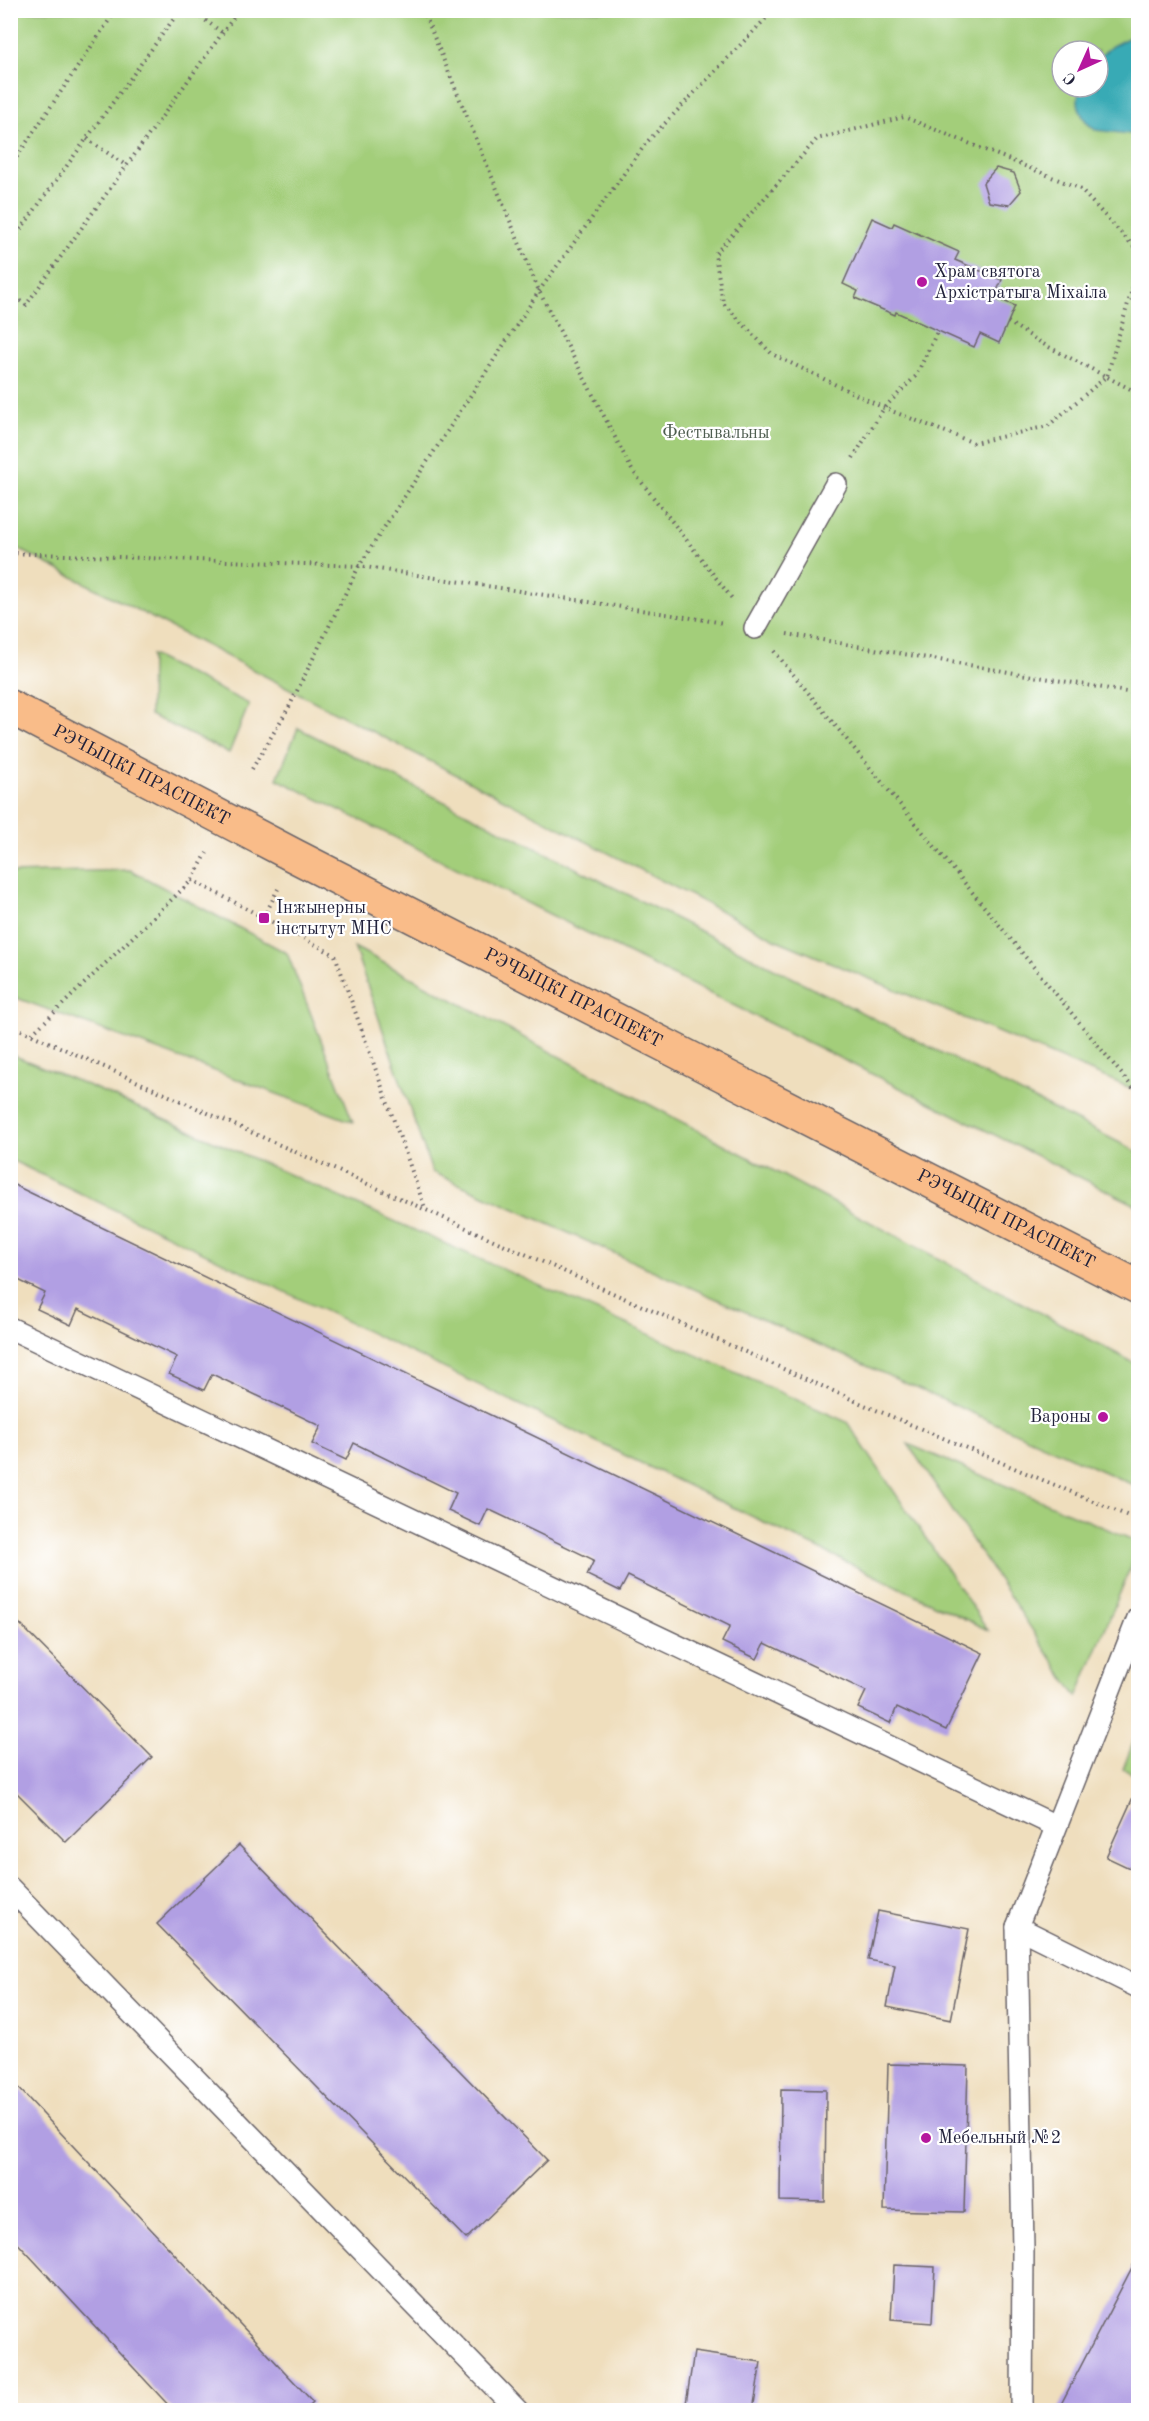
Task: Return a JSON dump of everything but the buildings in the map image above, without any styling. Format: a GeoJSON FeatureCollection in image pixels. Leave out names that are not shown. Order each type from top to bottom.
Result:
{"type":"FeatureCollection","features":[{"type":"Feature","properties":{"kind":"main road","name":"РЭЧЫЦКІ ПРАСПЕКТ"},"geometry":{"type":"LineString","coordinates":[[10,707],[295,856],[1138,1287]]}},
{"type":"Feature","properties":{"kind":"lane"},"geometry":{"type":"LineString","coordinates":[[755,628],[836,484]]}},
{"type":"Feature","properties":{"kind":"lane"},"geometry":{"type":"LineString","coordinates":[[10,1328],[1056,1826]]}},
{"type":"Feature","properties":{"kind":"lane"},"geometry":{"type":"LineString","coordinates":[[1022,2410],[1023,2249],[1017,1927],[1138,1618]]}},
{"type":"Feature","properties":{"kind":"lane"},"geometry":{"type":"LineString","coordinates":[[10,1888],[517,2410]]}},
{"type":"Feature","properties":{"kind":"lane"},"geometry":{"type":"LineString","coordinates":[[1017,1927],[1138,1988]]}},
{"type":"Feature","properties":{"kind":"path"},"geometry":{"type":"LineString","coordinates":[[10,167],[116,10]]}},
{"type":"Feature","properties":{"kind":"path"},"geometry":{"type":"LineString","coordinates":[[10,244],[180,10]]}},
{"type":"Feature","properties":{"kind":"path"},"geometry":{"type":"LineString","coordinates":[[191,10],[223,33]]}},
{"type":"Feature","properties":{"kind":"path"},"geometry":{"type":"LineString","coordinates":[[10,294],[26,306],[239,10]]}},
{"type":"Feature","properties":{"kind":"path"},"geometry":{"type":"LineString","coordinates":[[423,10],[539,291],[632,471],[755,628],[1138,1094]]}},
{"type":"Feature","properties":{"kind":"path"},"geometry":{"type":"LineString","coordinates":[[252,769],[289,707],[360,566],[539,291],[647,142],[774,10]]}},
{"type":"Feature","properties":{"kind":"path"},"geometry":{"type":"LineString","coordinates":[[1138,251],[1079,188],[904,117],[817,139],[715,254],[723,303],[772,354],[884,408],[974,443],[1048,426],[1107,376],[1138,268]]}},
{"type":"Feature","properties":{"kind":"path"},"geometry":{"type":"LineString","coordinates":[[87,138],[127,166]]}},
{"type":"Feature","properties":{"kind":"path"},"geometry":{"type":"LineString","coordinates":[[1008,322],[1045,345],[1138,393]]}},
{"type":"Feature","properties":{"kind":"path"},"geometry":{"type":"LineString","coordinates":[[836,484],[884,408],[916,376],[938,330]]}},
{"type":"Feature","properties":{"kind":"path"},"geometry":{"type":"LineString","coordinates":[[10,553],[360,566],[755,628],[1138,694]]}},
{"type":"Feature","properties":{"kind":"path"},"geometry":{"type":"LineString","coordinates":[[32,1034],[192,880],[207,853]]}},
{"type":"Feature","properties":{"kind":"path"},"geometry":{"type":"LineString","coordinates":[[192,880],[335,955],[425,1209]]}},
{"type":"Feature","properties":{"kind":"path"},"geometry":{"type":"LineString","coordinates":[[10,1025],[869,1407],[1138,1520]]}},
{"type":"Feature","properties":{"kind":"green space","name":"Фестывальны"},"geometry":{"type":"Polygon","coordinates":[[[10,11],[1138,11],[1138,1091],[777,940],[11,545],[10,11]]]}},
{"type":"Feature","properties":{"kind":"green space"},"geometry":{"type":"Polygon","coordinates":[[[151,655],[249,704],[229,753],[150,715],[151,655]]]}},
{"type":"Feature","properties":{"kind":"green space"},"geometry":{"type":"Polygon","coordinates":[[[298,728],[1138,1152],[1138,1206],[277,779],[298,728]]]}},
{"type":"Feature","properties":{"kind":"green space"},"geometry":{"type":"Polygon","coordinates":[[[130,870],[287,953],[353,1122],[11,996],[11,873],[130,870]]]}},
{"type":"Feature","properties":{"kind":"green space"},"geometry":{"type":"Polygon","coordinates":[[[354,947],[1138,1365],[1138,1487],[432,1172],[354,947]]]}},
{"type":"Feature","properties":{"kind":"green space"},"geometry":{"type":"Polygon","coordinates":[[[10,1054],[92,1087],[847,1422],[988,1630],[11,1160],[10,1054]]]}},
{"type":"Feature","properties":{"kind":"green space"},"geometry":{"type":"Polygon","coordinates":[[[908,1444],[1138,1542],[1138,1549],[1077,1697],[908,1444]]]}},
{"type":"Feature","properties":{"kind":"green space"},"geometry":{"type":"Polygon","coordinates":[[[1138,1730],[1138,1776],[1123,1769],[1138,1730]]]}},
{"type":"Feature","properties":{"kind":"water"},"geometry":{"type":"Polygon","coordinates":[[[1138,33],[1138,135],[1095,130],[1086,121],[1078,105],[1078,99],[1110,99],[1110,48],[1138,33]]]}},
{"type":"Feature","properties":{"kind":"place","name":"Храм святога Архістратыга Міхаіла"},"geometry":{"type":"Point","coordinates":[922,282]}},
{"type":"Feature","properties":{"kind":"place","name":"Інжынерны інстытут МНС"},"geometry":{"type":"Point","coordinates":[264,918]}},
{"type":"Feature","properties":{"kind":"place","name":"Вароны"},"geometry":{"type":"Point","coordinates":[1103,1417]}},
{"type":"Feature","properties":{"kind":"place","name":"Мебельный №2"},"geometry":{"type":"Point","coordinates":[926,2138]}}]}
